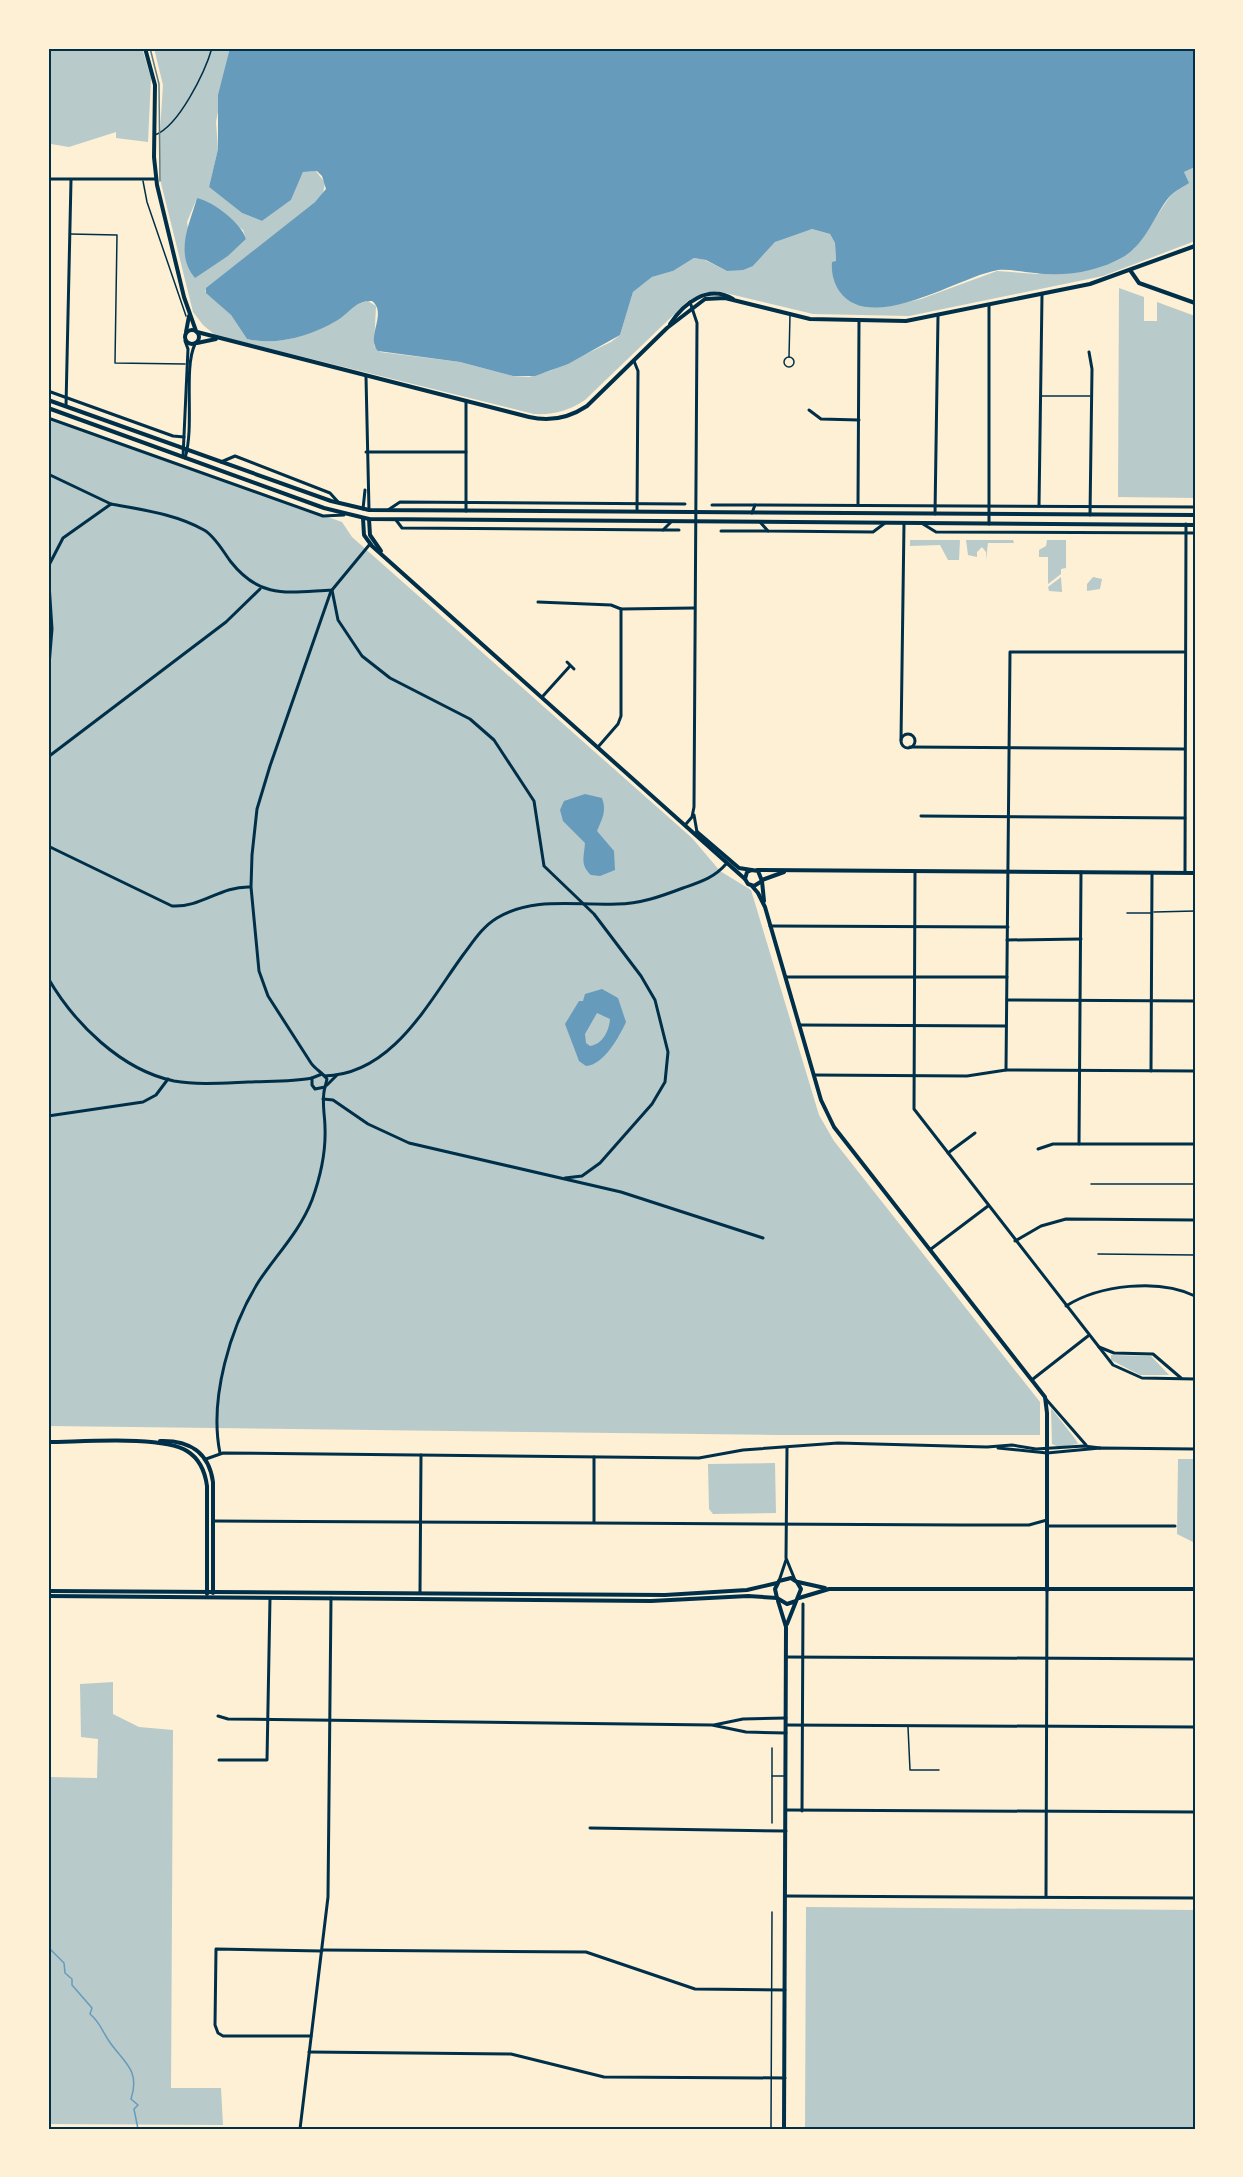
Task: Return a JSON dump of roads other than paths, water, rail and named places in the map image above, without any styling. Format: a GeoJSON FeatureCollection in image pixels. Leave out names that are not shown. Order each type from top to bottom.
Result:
{"type":"FeatureCollection","features":[{"type":"Feature","properties":{"kind":"main road"},"geometry":{"type":"LineString","coordinates":[[145,48],[155,85],[156,179],[189,313],[199,338],[195,344]]}},
{"type":"Feature","properties":{"kind":"main road"},"geometry":{"type":"LineString","coordinates":[[186,333],[197,332],[216,339],[535,418],[559,418],[587,406],[692,304],[710,298],[736,301],[810,319],[906,321],[1090,284],[1195,246]]}},
{"type":"Feature","properties":{"kind":"main road"},"geometry":{"type":"LineString","coordinates":[[1130,270],[1139,283],[1195,303]]}},
{"type":"Feature","properties":{"kind":"main road"},"geometry":{"type":"LineString","coordinates":[[189,313],[185,341],[189,345],[216,339]]}},
{"type":"Feature","properties":{"kind":"main road"},"geometry":{"type":"LineString","coordinates":[[48,400],[341,504],[369,510],[1195,515]]}},
{"type":"Feature","properties":{"kind":"main road"},"geometry":{"type":"LineString","coordinates":[[48,408],[243,480],[346,515],[369,519],[1195,525]]}},
{"type":"Feature","properties":{"kind":"main road"},"geometry":{"type":"LineString","coordinates":[[363,509],[364,534],[386,557],[728,862],[741,869],[1195,873]]}},
{"type":"Feature","properties":{"kind":"main road"},"geometry":{"type":"LineString","coordinates":[[369,510],[372,543]]}},
{"type":"Feature","properties":{"kind":"main road"},"geometry":{"type":"LineString","coordinates":[[692,830],[698,833],[752,886],[765,907]]}},
{"type":"Feature","properties":{"kind":"main road"},"geometry":{"type":"LineString","coordinates":[[745,879],[747,872],[754,870]]}},
{"type":"Feature","properties":{"kind":"main road"},"geometry":{"type":"LineString","coordinates":[[754,870],[762,880],[770,926],[823,1107],[837,1132],[1033,1379],[1044,1396],[1047,1406],[1047,1590]]}},
{"type":"Feature","properties":{"kind":"main road"},"geometry":{"type":"LineString","coordinates":[[752,886],[775,873],[799,870]]}},
{"type":"Feature","properties":{"kind":"main road"},"geometry":{"type":"LineString","coordinates":[[48,1442],[182,1443],[193,1447],[206,1459],[213,1482],[207,1595]]}},
{"type":"Feature","properties":{"kind":"main road"},"geometry":{"type":"LineString","coordinates":[[141,1442],[179,1447],[200,1464],[207,1486],[211,1521],[213,1595]]}},
{"type":"Feature","properties":{"kind":"main road"},"geometry":{"type":"LineString","coordinates":[[200,1464],[206,1459]]}},
{"type":"Feature","properties":{"kind":"main road"},"geometry":{"type":"LineString","coordinates":[[213,1595],[331,1598],[665,1594],[747,1590],[787,1578],[829,1589],[1195,1589]]}},
{"type":"Feature","properties":{"kind":"main road"},"geometry":{"type":"LineString","coordinates":[[786,1628],[801,1589],[796,1581]]}},
{"type":"Feature","properties":{"kind":"main road"},"geometry":{"type":"LineString","coordinates":[[778,1582],[774,1592],[786,1628],[784,2129]]}},
{"type":"Feature","properties":{"kind":"main road"},"geometry":{"type":"LineString","coordinates":[[48,1596],[331,1592],[651,1601],[748,1596],[778,1600],[787,1604],[829,1589]]}},
{"type":"Feature","properties":{"kind":"main road"},"geometry":{"type":"LineString","coordinates":[[48,1591],[207,1595]]}},
{"type":"Feature","properties":{"kind":"main road"},"geometry":{"type":"LineString","coordinates":[[270,1592],[270,1598]]}},
{"type":"Feature","properties":{"kind":"main road"},"geometry":{"type":"LineString","coordinates":[[331,1592],[331,1598]]}},
{"type":"Feature","properties":{"kind":"street"},"geometry":{"type":"LineString","coordinates":[[48,179],[156,179]]}},
{"type":"Feature","properties":{"kind":"street"},"geometry":{"type":"LineString","coordinates":[[66,406],[71,180]]}},
{"type":"Feature","properties":{"kind":"street"},"geometry":{"type":"LineString","coordinates":[[1039,506],[1042,295]]}},
{"type":"Feature","properties":{"kind":"street"},"geometry":{"type":"LineString","coordinates":[[686,824],[692,819],[693,810],[697,323],[692,304]]}},
{"type":"Feature","properties":{"kind":"street"},"geometry":{"type":"LineString","coordinates":[[989,306],[989,524]]}},
{"type":"Feature","properties":{"kind":"street"},"geometry":{"type":"LineString","coordinates":[[935,514],[938,316]]}},
{"type":"Feature","properties":{"kind":"street"},"geometry":{"type":"LineString","coordinates":[[858,504],[859,321]]}},
{"type":"Feature","properties":{"kind":"street"},"geometry":{"type":"LineString","coordinates":[[185,341],[188,348],[185,364],[184,437],[186,449]]}},
{"type":"Feature","properties":{"kind":"street"},"geometry":{"type":"LineString","coordinates":[[184,458],[195,344]]}},
{"type":"Feature","properties":{"kind":"street"},"geometry":{"type":"LineString","coordinates":[[1089,352],[1090,515]]}},
{"type":"Feature","properties":{"kind":"street"},"geometry":{"type":"LineString","coordinates":[[634,361],[638,371],[636,512]]}},
{"type":"Feature","properties":{"kind":"street"},"geometry":{"type":"LineString","coordinates":[[366,376],[366,485],[369,510]]}},
{"type":"Feature","properties":{"kind":"street"},"geometry":{"type":"LineString","coordinates":[[48,391],[174,436],[184,437]]}},
{"type":"Feature","properties":{"kind":"street"},"geometry":{"type":"LineString","coordinates":[[466,401],[466,511]]}},
{"type":"Feature","properties":{"kind":"street"},"geometry":{"type":"LineString","coordinates":[[809,411],[821,419],[859,420]]}},
{"type":"Feature","properties":{"kind":"street"},"geometry":{"type":"LineString","coordinates":[[48,418],[323,516],[346,515]]}},
{"type":"Feature","properties":{"kind":"street"},"geometry":{"type":"LineString","coordinates":[[366,452],[466,452]]}},
{"type":"Feature","properties":{"kind":"street"},"geometry":{"type":"LineString","coordinates":[[221,462],[235,456],[330,493],[341,504]]}},
{"type":"Feature","properties":{"kind":"street"},"geometry":{"type":"LineString","coordinates":[[48,474],[111,504],[172,516],[207,532],[236,567],[260,589],[281,593],[332,590]]}},
{"type":"Feature","properties":{"kind":"street"},"geometry":{"type":"LineString","coordinates":[[240,487],[243,480]]}},
{"type":"Feature","properties":{"kind":"street"},"geometry":{"type":"LineString","coordinates":[[363,509],[366,485]]}},
{"type":"Feature","properties":{"kind":"street"},"geometry":{"type":"LineString","coordinates":[[387,510],[399,502],[685,504]]}},
{"type":"Feature","properties":{"kind":"street"},"geometry":{"type":"LineString","coordinates":[[48,678],[52,629],[48,567],[63,538],[111,504]]}},
{"type":"Feature","properties":{"kind":"street"},"geometry":{"type":"LineString","coordinates":[[712,505],[1195,507]]}},
{"type":"Feature","properties":{"kind":"street"},"geometry":{"type":"LineString","coordinates":[[752,513],[755,505]]}},
{"type":"Feature","properties":{"kind":"street"},"geometry":{"type":"LineString","coordinates":[[396,520],[402,528],[679,530]]}},
{"type":"Feature","properties":{"kind":"street"},"geometry":{"type":"LineString","coordinates":[[663,530],[671,522]]}},
{"type":"Feature","properties":{"kind":"street"},"geometry":{"type":"LineString","coordinates":[[760,522],[768,531]]}},
{"type":"Feature","properties":{"kind":"street"},"geometry":{"type":"LineString","coordinates":[[720,531],[873,532],[885,523]]}},
{"type":"Feature","properties":{"kind":"street"},"geometry":{"type":"LineString","coordinates":[[904,523],[901,740],[904,746],[1184,749]]}},
{"type":"Feature","properties":{"kind":"street"},"geometry":{"type":"LineString","coordinates":[[922,523],[936,532],[1195,533]]}},
{"type":"Feature","properties":{"kind":"street"},"geometry":{"type":"LineString","coordinates":[[1185,873],[1186,524]]}},
{"type":"Feature","properties":{"kind":"street"},"geometry":{"type":"LineString","coordinates":[[220,1453],[217,1422],[228,1358],[251,1296],[297,1229],[311,1203],[325,1149],[323,1099],[326,1086],[323,1075],[310,1063],[268,996],[263,984],[256,944],[251,886],[257,809],[332,590],[372,543]]}},
{"type":"Feature","properties":{"kind":"street"},"geometry":{"type":"LineString","coordinates":[[48,757],[226,622],[260,589]]}},
{"type":"Feature","properties":{"kind":"street"},"geometry":{"type":"LineString","coordinates":[[332,590],[338,620],[362,656],[390,678],[470,719],[494,740],[534,801],[544,866],[584,903],[641,976],[655,1000],[665,1035],[668,1068],[665,1082],[652,1104],[621,1141],[592,1170],[582,1176],[565,1178]]}},
{"type":"Feature","properties":{"kind":"street"},"geometry":{"type":"LineString","coordinates":[[538,602],[613,605],[621,609],[694,608]]}},
{"type":"Feature","properties":{"kind":"street"},"geometry":{"type":"LineString","coordinates":[[598,747],[618,724],[621,716],[621,609]]}},
{"type":"Feature","properties":{"kind":"street"},"geometry":{"type":"LineString","coordinates":[[1006,1070],[1010,652],[1184,652]]}},
{"type":"Feature","properties":{"kind":"street"},"geometry":{"type":"LineString","coordinates":[[543,696],[570,666]]}},
{"type":"Feature","properties":{"kind":"street"},"geometry":{"type":"LineString","coordinates":[[902,720],[904,728],[919,745],[928,746]]}},
{"type":"Feature","properties":{"kind":"street"},"geometry":{"type":"LineString","coordinates":[[901,740],[906,735],[913,737]]}},
{"type":"Feature","properties":{"kind":"street"},"geometry":{"type":"LineString","coordinates":[[910,747],[913,737]]}},
{"type":"Feature","properties":{"kind":"street"},"geometry":{"type":"LineString","coordinates":[[693,810],[698,833]]}},
{"type":"Feature","properties":{"kind":"street"},"geometry":{"type":"LineString","coordinates":[[921,816],[1185,818]]}},
{"type":"Feature","properties":{"kind":"street"},"geometry":{"type":"LineString","coordinates":[[48,846],[172,906],[192,905],[228,888],[251,886]]}},
{"type":"Feature","properties":{"kind":"street"},"geometry":{"type":"LineString","coordinates":[[48,978],[80,1020],[108,1047],[132,1064],[168,1079],[201,1083],[301,1080],[339,1074],[374,1061],[398,1043],[472,942],[492,921],[509,912],[533,906],[584,903],[619,904],[644,901],[710,878],[728,862]]}},
{"type":"Feature","properties":{"kind":"street"},"geometry":{"type":"LineString","coordinates":[[915,871],[913,1108],[1113,1365],[1129,1374],[1148,1378],[1195,1378]]}},
{"type":"Feature","properties":{"kind":"street"},"geometry":{"type":"LineString","coordinates":[[1080,1144],[1081,872]]}},
{"type":"Feature","properties":{"kind":"street"},"geometry":{"type":"LineString","coordinates":[[1151,1071],[1152,873]]}},
{"type":"Feature","properties":{"kind":"street"},"geometry":{"type":"LineString","coordinates":[[770,926],[1008,927]]}},
{"type":"Feature","properties":{"kind":"street"},"geometry":{"type":"LineString","coordinates":[[1007,940],[1082,939]]}},
{"type":"Feature","properties":{"kind":"street"},"geometry":{"type":"LineString","coordinates":[[786,977],[1007,977]]}},
{"type":"Feature","properties":{"kind":"street"},"geometry":{"type":"LineString","coordinates":[[1007,1000],[1195,1001]]}},
{"type":"Feature","properties":{"kind":"street"},"geometry":{"type":"LineString","coordinates":[[800,1025],[1006,1026]]}},
{"type":"Feature","properties":{"kind":"street"},"geometry":{"type":"LineString","coordinates":[[310,1063],[312,1085]]}},
{"type":"Feature","properties":{"kind":"street"},"geometry":{"type":"LineString","coordinates":[[814,1075],[970,1076],[1006,1070],[1195,1071]]}},
{"type":"Feature","properties":{"kind":"street"},"geometry":{"type":"LineString","coordinates":[[318,1090],[339,1074]]}},
{"type":"Feature","properties":{"kind":"street"},"geometry":{"type":"LineString","coordinates":[[48,1116],[143,1102],[156,1095],[168,1079]]}},
{"type":"Feature","properties":{"kind":"street"},"geometry":{"type":"LineString","coordinates":[[301,1080],[318,1090],[323,1099]]}},
{"type":"Feature","properties":{"kind":"street"},"geometry":{"type":"LineString","coordinates":[[323,1099],[333,1100],[368,1124],[409,1143],[621,1192],[764,1238]]}},
{"type":"Feature","properties":{"kind":"street"},"geometry":{"type":"LineString","coordinates":[[948,1154],[975,1133]]}},
{"type":"Feature","properties":{"kind":"street"},"geometry":{"type":"LineString","coordinates":[[1038,1149],[1053,1144],[1195,1144]]}},
{"type":"Feature","properties":{"kind":"street"},"geometry":{"type":"LineString","coordinates":[[931,1249],[988,1206]]}},
{"type":"Feature","properties":{"kind":"street"},"geometry":{"type":"LineString","coordinates":[[1015,1241],[1041,1226],[1066,1219],[1195,1220]]}},
{"type":"Feature","properties":{"kind":"street"},"geometry":{"type":"LineString","coordinates":[[1066,1306],[1085,1295],[1120,1288],[1171,1288],[1195,1296]]}},
{"type":"Feature","properties":{"kind":"street"},"geometry":{"type":"LineString","coordinates":[[1033,1379],[1089,1336]]}},
{"type":"Feature","properties":{"kind":"street"},"geometry":{"type":"LineString","coordinates":[[1095,1344],[1114,1353],[1153,1354],[1174,1374],[1184,1379]]}},
{"type":"Feature","properties":{"kind":"street"},"geometry":{"type":"LineString","coordinates":[[1044,1396],[1086,1446]]}},
{"type":"Feature","properties":{"kind":"street"},"geometry":{"type":"LineString","coordinates":[[206,1459],[220,1453],[699,1458],[743,1450],[838,1443],[994,1447],[1012,1445],[1047,1451],[1100,1448],[1195,1449]]}},
{"type":"Feature","properties":{"kind":"street"},"geometry":{"type":"LineString","coordinates":[[1047,1451],[1086,1446],[1100,1448]]}},
{"type":"Feature","properties":{"kind":"street"},"geometry":{"type":"LineString","coordinates":[[778,1582],[786,1558],[786,1448]]}},
{"type":"Feature","properties":{"kind":"street"},"geometry":{"type":"LineString","coordinates":[[420,1596],[421,1455]]}},
{"type":"Feature","properties":{"kind":"street"},"geometry":{"type":"LineString","coordinates":[[594,1457],[594,1522]]}},
{"type":"Feature","properties":{"kind":"street"},"geometry":{"type":"LineString","coordinates":[[211,1521],[1026,1525],[1047,1520]]}},
{"type":"Feature","properties":{"kind":"street"},"geometry":{"type":"LineString","coordinates":[[1047,1526],[1175,1526]]}},
{"type":"Feature","properties":{"kind":"street"},"geometry":{"type":"LineString","coordinates":[[786,1558],[796,1581]]}},
{"type":"Feature","properties":{"kind":"street"},"geometry":{"type":"LineString","coordinates":[[1046,1897],[1047,1590]]}},
{"type":"Feature","properties":{"kind":"street"},"geometry":{"type":"LineString","coordinates":[[219,1760],[267,1760],[270,1598]]}},
{"type":"Feature","properties":{"kind":"street"},"geometry":{"type":"LineString","coordinates":[[300,2129],[328,1897],[331,1598]]}},
{"type":"Feature","properties":{"kind":"street"},"geometry":{"type":"LineString","coordinates":[[802,1811],[803,1604]]}},
{"type":"Feature","properties":{"kind":"street"},"geometry":{"type":"LineString","coordinates":[[786,1657],[1195,1659]]}},
{"type":"Feature","properties":{"kind":"street"},"geometry":{"type":"LineString","coordinates":[[218,1716],[228,1719],[268,1720],[712,1725],[749,1732],[786,1733]]}},
{"type":"Feature","properties":{"kind":"street"},"geometry":{"type":"LineString","coordinates":[[712,1725],[743,1719],[786,1718]]}},
{"type":"Feature","properties":{"kind":"street"},"geometry":{"type":"LineString","coordinates":[[786,1725],[1195,1727]]}},
{"type":"Feature","properties":{"kind":"street"},"geometry":{"type":"LineString","coordinates":[[786,1810],[1195,1812]]}},
{"type":"Feature","properties":{"kind":"street"},"geometry":{"type":"LineString","coordinates":[[590,1828],[786,1831]]}},
{"type":"Feature","properties":{"kind":"street"},"geometry":{"type":"LineString","coordinates":[[785,1896],[1195,1898]]}},
{"type":"Feature","properties":{"kind":"street"},"geometry":{"type":"LineString","coordinates":[[311,2036],[223,2036],[218,2032],[215,2025],[216,1950],[586,1952],[695,1989],[785,1990]]}},
{"type":"Feature","properties":{"kind":"street"},"geometry":{"type":"LineString","coordinates":[[309,2052],[511,2054],[604,2077],[784,2078]]}},
{"type":"Feature","properties":{"kind":"lane"},"geometry":{"type":"LineString","coordinates":[[154,136],[166,128],[201,80],[212,48]]}},
{"type":"Feature","properties":{"kind":"lane"},"geometry":{"type":"LineString","coordinates":[[143,179],[144,192],[188,320]]}},
{"type":"Feature","properties":{"kind":"lane"},"geometry":{"type":"LineString","coordinates":[[70,234],[117,235],[115,363],[185,364]]}},
{"type":"Feature","properties":{"kind":"lane"},"geometry":{"type":"LineString","coordinates":[[789,357],[790,314]]}},
{"type":"Feature","properties":{"kind":"lane"},"geometry":{"type":"LineString","coordinates":[[1040,396],[1091,396]]}},
{"type":"Feature","properties":{"kind":"lane"},"geometry":{"type":"LineString","coordinates":[[1127,913],[1195,911]]}},
{"type":"Feature","properties":{"kind":"lane"},"geometry":{"type":"LineString","coordinates":[[1091,1184],[1195,1184]]}},
{"type":"Feature","properties":{"kind":"lane"},"geometry":{"type":"LineString","coordinates":[[1098,1254],[1195,1255]]}},
{"type":"Feature","properties":{"kind":"lane"},"geometry":{"type":"LineString","coordinates":[[909,1726],[910,1770],[939,1770]]}},
{"type":"Feature","properties":{"kind":"lane"},"geometry":{"type":"LineString","coordinates":[[772,1748],[772,1823]]}},
{"type":"Feature","properties":{"kind":"lane"},"geometry":{"type":"LineString","coordinates":[[772,1776],[786,1776]]}},
{"type":"Feature","properties":{"kind":"lane"},"geometry":{"type":"LineString","coordinates":[[771,2129],[772,1912]]}},
{"type":"Feature","properties":{"kind":"water"},"geometry":{"type":"Polygon","coordinates":[[[230,48],[1195,48],[1195,167],[1184,172],[1189,183],[1170,196],[1138,245],[1123,257],[1091,270],[1046,274],[998,270],[894,306],[873,308],[854,304],[840,292],[832,270],[832,262],[836,261],[835,243],[830,234],[812,229],[775,242],[753,266],[743,270],[727,271],[706,260],[694,258],[673,271],[652,277],[633,292],[620,335],[568,364],[535,376],[513,376],[460,362],[378,351],[374,339],[378,312],[372,301],[361,303],[341,318],[316,331],[293,338],[258,341],[247,339],[231,315],[206,293],[206,288],[315,202],[326,189],[322,176],[317,171],[303,172],[291,200],[262,221],[242,213],[209,187],[218,149],[218,95],[230,48]]]}},
{"type":"Feature","properties":{"kind":"water"},"geometry":{"type":"Polygon","coordinates":[[[197,198],[226,214],[239,226],[246,239],[228,256],[195,278],[185,258],[185,248],[197,198]]]}},
{"type":"Feature","properties":{"kind":"water"},"geometry":{"type":"Polygon","coordinates":[[[585,794],[602,798],[604,811],[597,831],[614,851],[615,870],[600,876],[591,875],[585,868],[585,843],[563,821],[560,810],[564,801],[585,794]]]}},
{"type":"Feature","properties":{"kind":"water"},"geometry":{"type":"Polygon","coordinates":[[[602,989],[618,998],[626,1022],[605,1056],[586,1066],[579,1061],[565,1024],[579,1001],[583,1001],[585,994],[602,989]],[[597,1013],[585,1034],[586,1043],[590,1046],[602,1040],[607,1032],[610,1019],[597,1013]]]}},
{"type":"Feature","properties":{"kind":"waterway"},"geometry":{"type":"LineString","coordinates":[[48,1947],[64,1963],[65,1973],[72,1979],[72,1985],[92,2008],[90,2014],[99,2023],[109,2041],[129,2066],[134,2080],[131,2099],[138,2105],[134,2109],[138,2129]]}},
{"type":"Feature","properties":{"kind":"tram line"},"geometry":{"type":"LineString","coordinates":[[150,48],[159,84],[160,181]]}}]}
